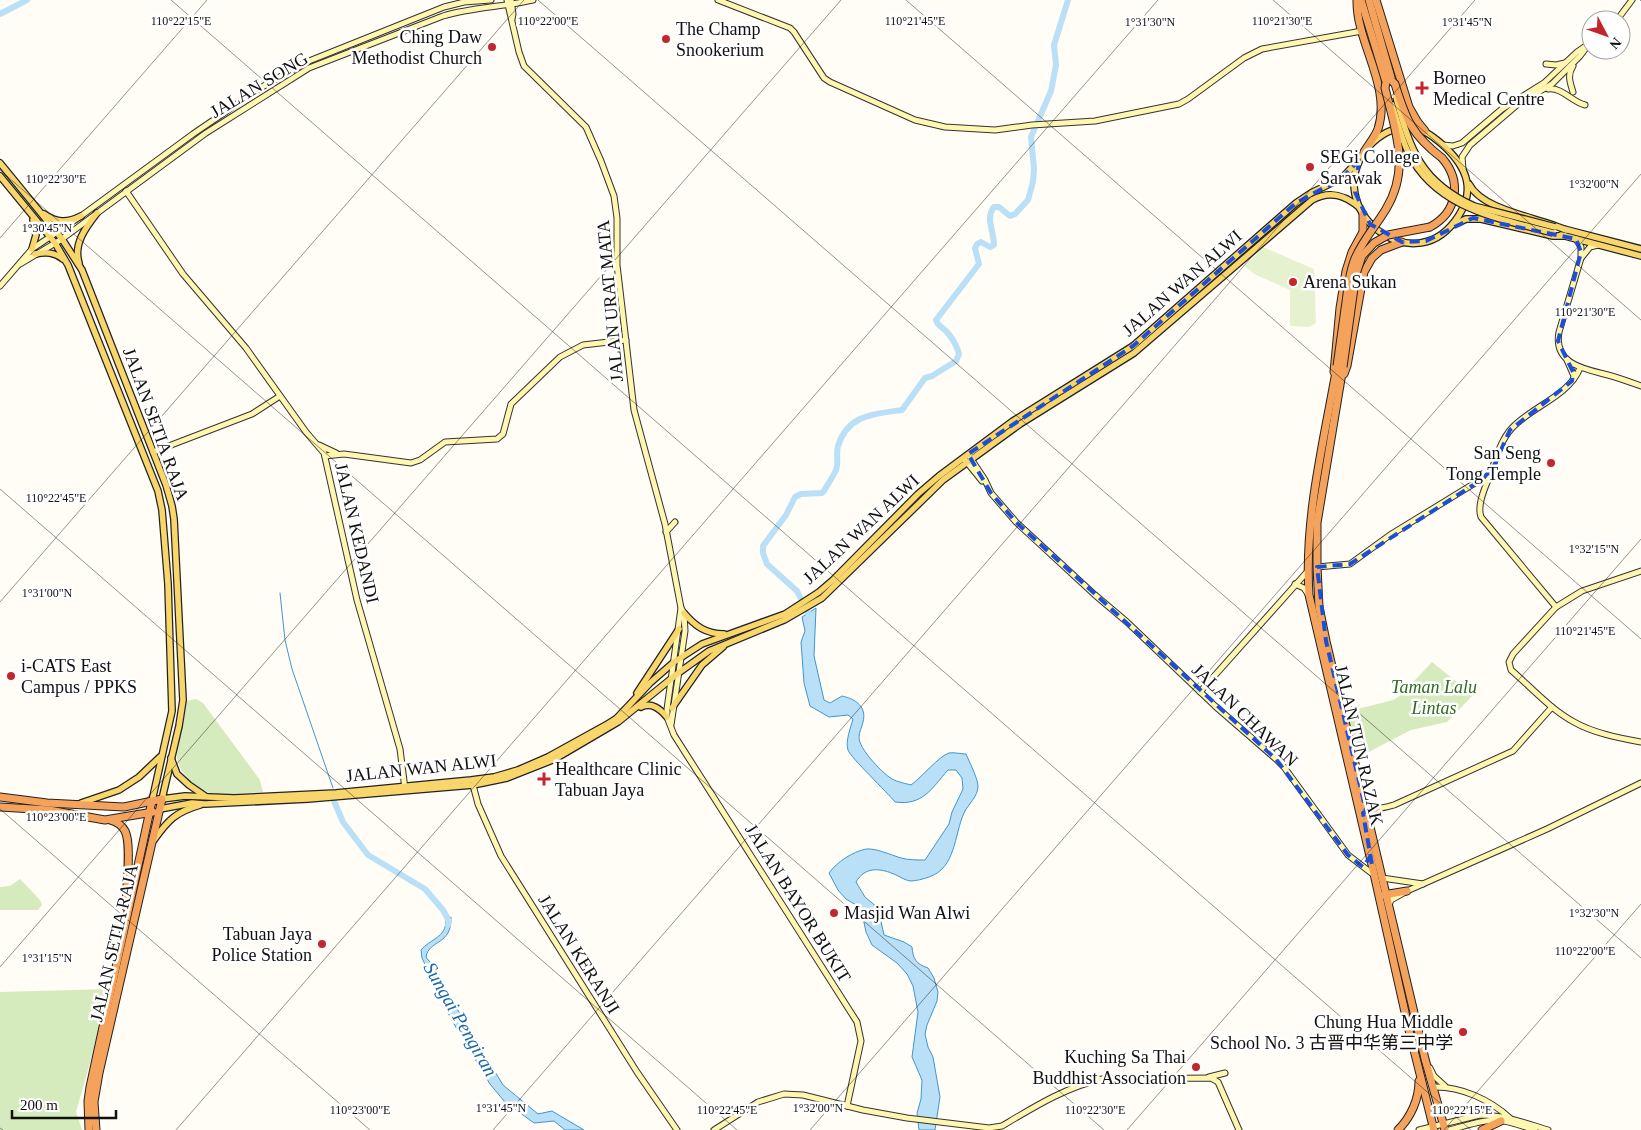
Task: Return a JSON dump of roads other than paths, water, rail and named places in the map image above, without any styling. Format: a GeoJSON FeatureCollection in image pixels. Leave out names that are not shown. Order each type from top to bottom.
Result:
{"type":"FeatureCollection","features":[{"type":"Feature","properties":{"kind":"highway"},"geometry":{"type":"LineString","coordinates":[[1376,0],[1409,107],[1416,121],[1425,131]]}},
{"type":"Feature","properties":{"kind":"highway"},"geometry":{"type":"LineString","coordinates":[[1362,1],[1362,31],[1380,91],[1382,104],[1377,131],[1364,152]]}},
{"type":"Feature","properties":{"kind":"highway"},"geometry":{"type":"LineString","coordinates":[[1340,366],[1356,274],[1362,256],[1374,243],[1388,235],[1430,227],[1446,216],[1455,199],[1456,190],[1447,164],[1420,139],[1410,125],[1395,84],[1389,81],[1362,1]]}},
{"type":"Feature","properties":{"kind":"highway"},"geometry":{"type":"LineString","coordinates":[[1340,366],[1350,278],[1354,261],[1388,206],[1397,186],[1400,150],[1385,88],[1389,81]]}},
{"type":"Feature","properties":{"kind":"highway"},"geometry":{"type":"LineString","coordinates":[[1337,381],[1333,365],[1346,271],[1352,252],[1363,232],[1362,211]]}},
{"type":"Feature","properties":{"kind":"highway"},"geometry":{"type":"LineString","coordinates":[[1337,381],[1347,366],[1364,272],[1372,258],[1380,250],[1402,242]]}},
{"type":"Feature","properties":{"kind":"highway","name":"JALAN TUN RAZAK"},"geometry":{"type":"LineString","coordinates":[[1340,366],[1310,521],[1307,572],[1309,595],[1372,865],[1386,896],[1425,1059],[1446,1128]]}},
{"type":"Feature","properties":{"kind":"highway","name":"JALAN TUN RAZAK"},"geometry":{"type":"LineString","coordinates":[[1337,381],[1317,522],[1319,607],[1370,828],[1378,877],[1378,891],[1433,1128]]}},
{"type":"Feature","properties":{"kind":"highway"},"geometry":{"type":"LineString","coordinates":[[0,798],[30,802],[124,807],[162,799]]}},
{"type":"Feature","properties":{"kind":"highway","name":"JALAN SETIA RAJA"},"geometry":{"type":"LineString","coordinates":[[96,1130],[94,1113],[96,1092],[162,799]]}},
{"type":"Feature","properties":{"kind":"highway","name":"JALAN SETIA RAJA"},"geometry":{"type":"LineString","coordinates":[[89,1130],[88,1107],[90,1087],[152,801]]}},
{"type":"Feature","properties":{"kind":"highway"},"geometry":{"type":"LineString","coordinates":[[0,807],[49,810],[106,820],[117,822],[125,829],[129,841],[126,920]]}},
{"type":"Feature","properties":{"kind":"highway"},"geometry":{"type":"LineString","coordinates":[[1372,865],[1364,814],[1366,811],[1380,808]]}},
{"type":"Feature","properties":{"kind":"highway"},"geometry":{"type":"LineString","coordinates":[[106,820],[149,813],[160,809]]}},
{"type":"Feature","properties":{"kind":"highway"},"geometry":{"type":"LineString","coordinates":[[1378,891],[1386,896],[1409,890]]}},
{"type":"Feature","properties":{"kind":"highway"},"geometry":{"type":"LineString","coordinates":[[1398,1130],[1407,1119],[1417,1098],[1419,1083],[1418,1067]]}},
{"type":"Feature","properties":{"kind":"highway"},"geometry":{"type":"LineString","coordinates":[[89,1130],[92,1127],[92,1116],[94,1113]]}},
{"type":"Feature","properties":{"kind":"highway"},"geometry":{"type":"LineString","coordinates":[[1482,1130],[1501,1121]]}},
{"type":"Feature","properties":{"kind":"main road"},"geometry":{"type":"LineString","coordinates":[[1389,81],[1402,136],[1409,154],[1419,169],[1437,189],[1453,200],[1473,210],[1565,233],[1641,249]]}},
{"type":"Feature","properties":{"kind":"main road"},"geometry":{"type":"LineString","coordinates":[[1412,127],[1425,131],[1453,154],[1464,170],[1468,190],[1464,205],[1452,225],[1445,232],[1426,241],[1417,243],[1402,242],[1385,236],[1370,224],[1362,211],[1355,192],[1355,170],[1364,152],[1376,138],[1393,128],[1412,127]]}},
{"type":"Feature","properties":{"kind":"main road","name":"JALAN WAN ALWI"},"geometry":{"type":"LineString","coordinates":[[967,459],[1028,411],[1133,346],[1296,203],[1311,193],[1342,178],[1359,160]]}},
{"type":"Feature","properties":{"kind":"main road","name":"JALAN SETIA RAJA"},"geometry":{"type":"LineString","coordinates":[[0,163],[62,239],[82,270],[159,466],[173,512],[183,700],[162,799]]}},
{"type":"Feature","properties":{"kind":"main road","name":"JALAN SETIA RAJA"},"geometry":{"type":"LineString","coordinates":[[0,176],[55,243],[68,264],[129,422],[158,491],[164,530],[172,711],[152,801]]}},
{"type":"Feature","properties":{"kind":"main road"},"geometry":{"type":"LineString","coordinates":[[1466,180],[1475,193],[1486,202],[1544,221],[1576,239],[1641,256]]}},
{"type":"Feature","properties":{"kind":"main road","name":"JALAN WAN ALWI"},"geometry":{"type":"LineString","coordinates":[[405,788],[473,785],[507,778],[546,764],[607,730],[709,651],[797,614],[821,595],[833,580],[918,494],[1020,424],[1134,353],[1312,200],[1324,195],[1335,194],[1347,198],[1362,211]]}},
{"type":"Feature","properties":{"kind":"main road"},"geometry":{"type":"LineString","coordinates":[[37,208],[53,220],[60,222],[67,222],[81,216]]}},
{"type":"Feature","properties":{"kind":"main road"},"geometry":{"type":"LineString","coordinates":[[30,213],[36,230],[34,251],[55,254],[68,264]]}},
{"type":"Feature","properties":{"kind":"main road"},"geometry":{"type":"LineString","coordinates":[[82,270],[78,259],[79,242],[85,229],[97,213]]}},
{"type":"Feature","properties":{"kind":"main road"},"geometry":{"type":"LineString","coordinates":[[1452,225],[1466,219],[1481,219],[1553,236],[1565,233]]}},
{"type":"Feature","properties":{"kind":"main road"},"geometry":{"type":"LineString","coordinates":[[128,389],[127,395],[134,415],[129,422]]}},
{"type":"Feature","properties":{"kind":"main road"},"geometry":{"type":"LineString","coordinates":[[153,452],[148,460],[164,499],[165,506],[162,510]]}},
{"type":"Feature","properties":{"kind":"main road"},"geometry":{"type":"LineString","coordinates":[[159,466],[158,473],[168,501],[171,522],[164,530]]}},
{"type":"Feature","properties":{"kind":"main road","name":"JALAN WAN ALWI"},"geometry":{"type":"LineString","coordinates":[[206,800],[334,795],[484,779],[518,770],[548,757],[617,718],[634,699],[674,662],[702,644],[785,614],[821,595]]}},
{"type":"Feature","properties":{"kind":"main road"},"geometry":{"type":"LineString","coordinates":[[682,610],[703,630],[717,634],[730,633]]}},
{"type":"Feature","properties":{"kind":"main road"},"geometry":{"type":"LineString","coordinates":[[634,699],[679,629]]}},
{"type":"Feature","properties":{"kind":"main road"},"geometry":{"type":"LineString","coordinates":[[171,657],[173,637],[180,634]]}},
{"type":"Feature","properties":{"kind":"main road"},"geometry":{"type":"LineString","coordinates":[[672,708],[702,665],[731,642]]}},
{"type":"Feature","properties":{"kind":"main road"},"geometry":{"type":"LineString","coordinates":[[628,714],[644,705],[649,705],[658,708],[667,717]]}},
{"type":"Feature","properties":{"kind":"main road"},"geometry":{"type":"LineString","coordinates":[[77,805],[119,790],[139,777],[161,756]]}},
{"type":"Feature","properties":{"kind":"main road"},"geometry":{"type":"LineString","coordinates":[[171,758],[177,774],[206,800]]}},
{"type":"Feature","properties":{"kind":"main road"},"geometry":{"type":"LineString","coordinates":[[162,799],[185,796],[206,800]]}},
{"type":"Feature","properties":{"kind":"main road"},"geometry":{"type":"LineString","coordinates":[[160,809],[206,800]]}},
{"type":"Feature","properties":{"kind":"main road"},"geometry":{"type":"LineString","coordinates":[[154,841],[167,822],[184,810],[206,800]]}},
{"type":"Feature","properties":{"kind":"street","name":"JALAN SONG"},"geometry":{"type":"LineString","coordinates":[[34,251],[50,237],[193,134],[262,88],[304,63],[444,8],[464,2],[491,0]]}},
{"type":"Feature","properties":{"kind":"street","name":"JALAN SONG"},"geometry":{"type":"LineString","coordinates":[[34,251],[62,239],[206,133],[309,68],[462,10],[533,0]]}},
{"type":"Feature","properties":{"kind":"street"},"geometry":{"type":"LineString","coordinates":[[718,0],[790,28],[824,78],[830,82],[915,120],[944,127],[985,130],[1095,121],[1179,104],[1244,58],[1262,49],[1362,31]]}},
{"type":"Feature","properties":{"kind":"street","name":"JALAN URAT MATA"},"geometry":{"type":"LineString","coordinates":[[509,2],[509,14],[524,66],[587,128],[609,182],[616,211],[617,265],[634,410],[666,532],[682,610]]}},
{"type":"Feature","properties":{"kind":"street"},"geometry":{"type":"LineString","coordinates":[[1443,145],[1452,146],[1462,143],[1502,109],[1544,82],[1581,49]]}},
{"type":"Feature","properties":{"kind":"street"},"geometry":{"type":"LineString","coordinates":[[1464,170],[1462,157],[1470,145],[1518,104],[1546,89],[1580,56]]}},
{"type":"Feature","properties":{"kind":"street"},"geometry":{"type":"LineString","coordinates":[[1573,92],[1569,78],[1570,71],[1580,56]]}},
{"type":"Feature","properties":{"kind":"street"},"geometry":{"type":"LineString","coordinates":[[1546,64],[1566,63]]}},
{"type":"Feature","properties":{"kind":"street"},"geometry":{"type":"LineString","coordinates":[[1546,89],[1558,90],[1586,105]]}},
{"type":"Feature","properties":{"kind":"street"},"geometry":{"type":"LineString","coordinates":[[224,114],[228,116],[262,94],[272,91]]}},
{"type":"Feature","properties":{"kind":"street"},"geometry":{"type":"LineString","coordinates":[[99,203],[123,190],[126,191]]}},
{"type":"Feature","properties":{"kind":"street","name":"JALAN KEDANDI"},"geometry":{"type":"LineString","coordinates":[[126,191],[183,274],[246,348],[306,432],[319,445],[325,456],[357,600],[400,749],[405,788]]}},
{"type":"Feature","properties":{"kind":"street"},"geometry":{"type":"LineString","coordinates":[[1574,379],[1566,358],[1558,345],[1559,335],[1581,258],[1581,247],[1576,239]]}},
{"type":"Feature","properties":{"kind":"street"},"geometry":{"type":"LineString","coordinates":[[1581,258],[1590,247],[1598,245]]}},
{"type":"Feature","properties":{"kind":"street"},"geometry":{"type":"LineString","coordinates":[[0,286],[34,251]]}},
{"type":"Feature","properties":{"kind":"street"},"geometry":{"type":"LineString","coordinates":[[325,456],[339,454],[411,463],[420,460],[445,442],[494,440],[500,438],[503,434],[511,404],[560,357],[583,345],[626,340]]}},
{"type":"Feature","properties":{"kind":"street"},"geometry":{"type":"LineString","coordinates":[[1566,358],[1580,368],[1641,386]]}},
{"type":"Feature","properties":{"kind":"street"},"geometry":{"type":"LineString","coordinates":[[1574,379],[1580,368]]}},
{"type":"Feature","properties":{"kind":"street"},"geometry":{"type":"LineString","coordinates":[[1556,607],[1481,517],[1480,504],[1500,447],[1510,430],[1574,379],[1584,373],[1597,373]]}},
{"type":"Feature","properties":{"kind":"street"},"geometry":{"type":"LineString","coordinates":[[153,452],[252,414],[280,396]]}},
{"type":"Feature","properties":{"kind":"street"},"geometry":{"type":"LineString","coordinates":[[319,445],[339,454]]}},
{"type":"Feature","properties":{"kind":"street"},"geometry":{"type":"LineString","coordinates":[[328,467],[333,458],[339,454]]}},
{"type":"Feature","properties":{"kind":"street","name":"JALAN CHAWAN"},"geometry":{"type":"LineString","coordinates":[[967,459],[991,493],[1016,522],[1284,767],[1348,855],[1378,877]]}},
{"type":"Feature","properties":{"kind":"street"},"geometry":{"type":"LineString","coordinates":[[1317,567],[1350,564],[1390,535],[1478,482],[1492,470]]}},
{"type":"Feature","properties":{"kind":"street"},"geometry":{"type":"LineString","coordinates":[[1478,482],[1486,483]]}},
{"type":"Feature","properties":{"kind":"street"},"geometry":{"type":"LineString","coordinates":[[666,532],[675,522]]}},
{"type":"Feature","properties":{"kind":"street"},"geometry":{"type":"LineString","coordinates":[[1641,571],[1582,591],[1556,607],[1513,654],[1509,662],[1511,670],[1552,706],[1574,722],[1584,727],[1641,742]]}},
{"type":"Feature","properties":{"kind":"street"},"geometry":{"type":"LineString","coordinates":[[1200,692],[1307,572]]}},
{"type":"Feature","properties":{"kind":"street"},"geometry":{"type":"LineString","coordinates":[[1296,584],[1304,588],[1309,595]]}},
{"type":"Feature","properties":{"kind":"street"},"geometry":{"type":"LineString","coordinates":[[667,717],[670,680],[682,610]]}},
{"type":"Feature","properties":{"kind":"street"},"geometry":{"type":"LineString","coordinates":[[671,725],[677,674],[685,631],[682,610]]}},
{"type":"Feature","properties":{"kind":"street"},"geometry":{"type":"LineString","coordinates":[[1360,786],[1369,805],[1380,808],[1394,805],[1513,751],[1552,706]]}},
{"type":"Feature","properties":{"kind":"street","name":"JALAN BAYOR BUKIT"},"geometry":{"type":"LineString","coordinates":[[667,717],[674,735],[857,1022],[860,1041],[847,1106]]}},
{"type":"Feature","properties":{"kind":"street"},"geometry":{"type":"LineString","coordinates":[[1388,906],[1391,900],[1409,890],[1541,832],[1641,783]]}},
{"type":"Feature","properties":{"kind":"street","name":"JALAN KERANJI"},"geometry":{"type":"LineString","coordinates":[[473,785],[478,804],[501,856],[637,1072],[677,1130]]}},
{"type":"Feature","properties":{"kind":"street"},"geometry":{"type":"LineString","coordinates":[[1370,828],[1373,815],[1380,808]]}},
{"type":"Feature","properties":{"kind":"street"},"geometry":{"type":"LineString","coordinates":[[1363,867],[1370,855]]}},
{"type":"Feature","properties":{"kind":"street"},"geometry":{"type":"LineString","coordinates":[[1378,877],[1426,884]]}},
{"type":"Feature","properties":{"kind":"street"},"geometry":{"type":"LineString","coordinates":[[1409,890],[1412,886],[1410,883]]}},
{"type":"Feature","properties":{"kind":"street"},"geometry":{"type":"LineString","coordinates":[[1425,1059],[1434,1076],[1448,1088]]}},
{"type":"Feature","properties":{"kind":"street"},"geometry":{"type":"LineString","coordinates":[[714,1130],[758,1102],[784,1094],[803,1095],[861,1110],[907,1118],[985,1128],[996,1127],[1068,1089],[1102,1079],[1206,1078],[1225,1074]]}},
{"type":"Feature","properties":{"kind":"street"},"geometry":{"type":"LineString","coordinates":[[1206,1078],[1216,1080],[1239,1130]]}},
{"type":"Feature","properties":{"kind":"street"},"geometry":{"type":"LineString","coordinates":[[1433,1087],[1448,1088],[1474,1095],[1511,1119]]}},
{"type":"Feature","properties":{"kind":"street"},"geometry":{"type":"LineString","coordinates":[[834,1103],[844,1100],[850,1093]]}},
{"type":"Feature","properties":{"kind":"street"},"geometry":{"type":"LineString","coordinates":[[850,1093],[852,1104],[861,1110]]}},
{"type":"Feature","properties":{"kind":"street"},"geometry":{"type":"LineString","coordinates":[[834,1103],[836,1106],[855,1111],[861,1110]]}},
{"type":"Feature","properties":{"kind":"street"},"geometry":{"type":"LineString","coordinates":[[1446,1128],[1480,1115],[1487,1111],[1490,1104]]}},
{"type":"Feature","properties":{"kind":"street"},"geometry":{"type":"LineString","coordinates":[[1480,1115],[1495,1115],[1548,1130]]}},
{"type":"Feature","properties":{"kind":"street"},"geometry":{"type":"LineString","coordinates":[[1419,1130],[1501,1121],[1535,1130]]}},
{"type":"Feature","properties":{"kind":"water"},"geometry":{"type":"Polygon","coordinates":[[[816,608],[814,656],[824,700],[830,703],[842,696],[852,699],[859,704],[864,717],[859,735],[860,742],[866,753],[885,774],[892,779],[911,785],[945,755],[949,753],[966,754],[978,783],[978,790],[964,813],[949,859],[938,873],[910,881],[885,871],[874,870],[864,873],[856,882],[865,897],[878,908],[884,935],[912,947],[916,961],[928,968],[934,978],[938,992],[937,1001],[925,1034],[933,1057],[940,1097],[935,1130],[919,1130],[917,1113],[921,1099],[922,1080],[912,1057],[918,1012],[913,986],[907,974],[897,963],[872,945],[866,932],[862,913],[856,905],[846,899],[838,890],[829,873],[845,858],[855,852],[866,849],[904,859],[925,860],[949,824],[952,812],[963,789],[962,778],[956,770],[948,770],[932,789],[920,798],[905,803],[895,802],[855,760],[847,746],[853,719],[848,715],[829,717],[810,706],[804,683],[801,642],[805,631],[802,617],[816,608]]]}},
{"type":"Feature","properties":{"kind":"water"},"geometry":{"type":"Polygon","coordinates":[[[451,917],[448,933],[431,947],[426,957],[439,974],[447,992],[503,1085],[538,1114],[552,1111],[584,1130],[565,1130],[554,1121],[534,1123],[504,1101],[490,1084],[451,1019],[422,958],[421,950],[440,935],[446,920],[451,917]]]}},
{"type":"Feature","properties":{"kind":"waterway"},"geometry":{"type":"LineString","coordinates":[[0,14],[27,0]]}},
{"type":"Feature","properties":{"kind":"waterway"},"geometry":{"type":"LineString","coordinates":[[811,619],[797,591],[767,564],[763,553],[763,546],[786,515],[795,497],[801,494],[822,493],[824,491],[834,475],[838,446],[842,435],[848,427],[872,415],[902,410],[925,378],[932,376],[956,361],[959,354],[956,345],[936,320],[979,264],[975,248],[977,244],[981,242],[990,247],[994,245],[990,220],[991,211],[994,207],[999,207],[1010,216],[1015,214],[1028,200],[1034,169],[1031,137],[1051,91],[1056,65],[1054,45],[1068,0]]}},
{"type":"Feature","properties":{"kind":"waterway"},"geometry":{"type":"LineString","coordinates":[[280,593],[285,640],[292,669],[333,788]]}},
{"type":"Feature","properties":{"kind":"waterway","name":"Sungai Pengiran"},"geometry":{"type":"LineString","coordinates":[[334,801],[343,822],[368,855],[425,889],[443,910],[449,921],[448,925]]}},
{"type":"Feature","properties":{"kind":"place","name":"The Champ Snookerium"},"geometry":{"type":"Point","coordinates":[666,39]}},
{"type":"Feature","properties":{"kind":"place","name":"Ching Daw Methodist Church"},"geometry":{"type":"Point","coordinates":[492,47]}},
{"type":"Feature","properties":{"kind":"place","name":"Borneo Medical Centre"},"geometry":{"type":"Point","coordinates":[1422,88]}},
{"type":"Feature","properties":{"kind":"place","name":"SEGi College Sarawak"},"geometry":{"type":"Point","coordinates":[1310,167]}},
{"type":"Feature","properties":{"kind":"place","name":"Arena Sukan"},"geometry":{"type":"Point","coordinates":[1293,282]}},
{"type":"Feature","properties":{"kind":"place","name":"San Seng Tong Temple"},"geometry":{"type":"Point","coordinates":[1551,463]}},
{"type":"Feature","properties":{"kind":"place","name":"i-CATS East Campus / PPKS"},"geometry":{"type":"Point","coordinates":[11,676]}},
{"type":"Feature","properties":{"kind":"place","name":"Healthcare Clinic Tabuan Jaya"},"geometry":{"type":"Point","coordinates":[544,779]}},
{"type":"Feature","properties":{"kind":"place","name":"Masjid Wan Alwi"},"geometry":{"type":"Point","coordinates":[834,913]}},
{"type":"Feature","properties":{"kind":"place","name":"Tabuan Jaya Police Station"},"geometry":{"type":"Point","coordinates":[322,944]}},
{"type":"Feature","properties":{"kind":"place","name":"Chung Hua Middle School No. 3 古晋中华第三中学"},"geometry":{"type":"Point","coordinates":[1463,1032]}},
{"type":"Feature","properties":{"kind":"place","name":"Kuching Sa Thai Buddhist Association"},"geometry":{"type":"Point","coordinates":[1196,1067]}},
{"type":"Feature","properties":{"kind":"park label","name":"Taman Lalu Lintas"},"geometry":{"type":"Point","coordinates":[1434,698]}}]}
